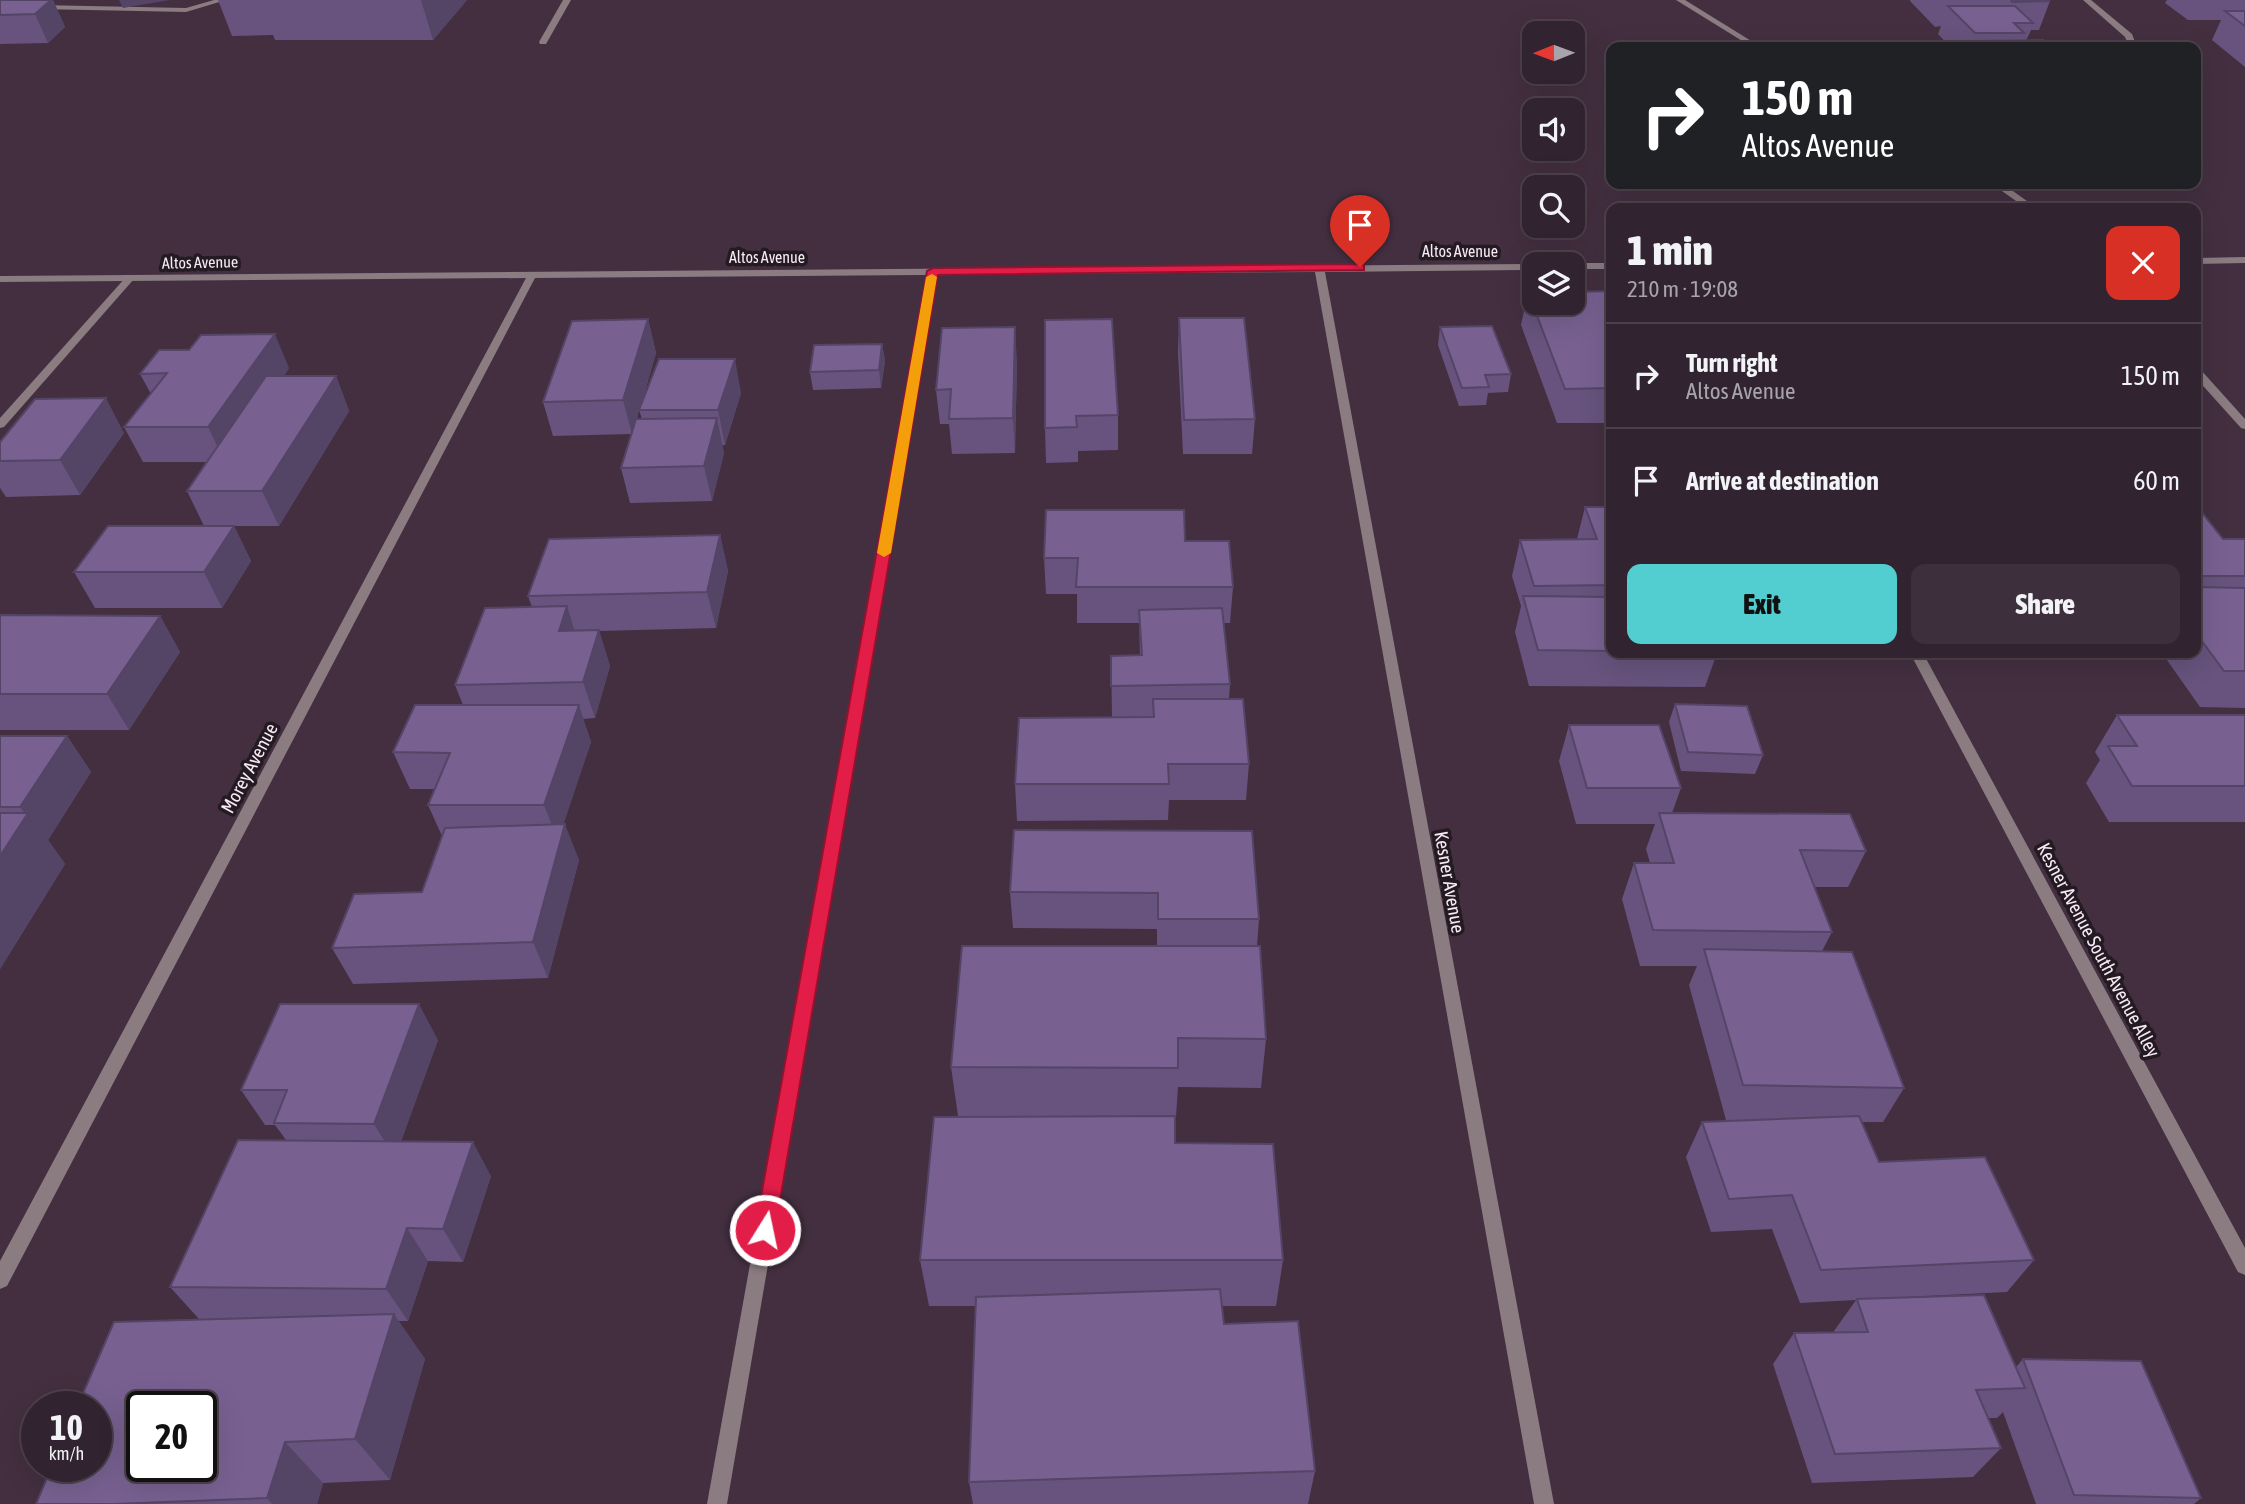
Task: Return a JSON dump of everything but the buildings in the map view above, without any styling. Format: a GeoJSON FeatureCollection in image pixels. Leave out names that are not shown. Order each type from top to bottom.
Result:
{"type":"FeatureCollection","features":[{"type":"Feature","properties":{"kind":"street"},"geometry":{"type":"LineString","coordinates":[[23,6],[186,10],[222,0]]}},
{"type":"Feature","properties":{"kind":"street"},"geometry":{"type":"LineString","coordinates":[[543,42],[567,0],[573,0]]}},
{"type":"Feature","properties":{"kind":"street"},"geometry":{"type":"LineString","coordinates":[[1680,0],[1749,42]]}},
{"type":"Feature","properties":{"kind":"street"},"geometry":{"type":"LineString","coordinates":[[2087,0],[2129,36],[2131,42]]}},
{"type":"Feature","properties":{"kind":"street"},"geometry":{"type":"LineString","coordinates":[[2004,189],[2025,203]]}},
{"type":"Feature","properties":{"kind":"street"},"geometry":{"type":"LineString","coordinates":[[2201,261],[2245,260]]}},
{"type":"Feature","properties":{"kind":"street"},"geometry":{"type":"LineString","coordinates":[[1585,266],[1606,266]]}},
{"type":"Feature","properties":{"kind":"street","name":"Altos Avenue"},"geometry":{"type":"LineString","coordinates":[[0,279],[1522,267]]}},
{"type":"Feature","properties":{"kind":"street","name":"Kesner Avenue"},"geometry":{"type":"LineString","coordinates":[[1319,268],[1544,1504]]}},
{"type":"Feature","properties":{"kind":"street"},"geometry":{"type":"LineString","coordinates":[[717,1504],[933,271]]}},
{"type":"Feature","properties":{"kind":"street","name":"Morey Avenue"},"geometry":{"type":"LineString","coordinates":[[0,1280],[532,275]]}},
{"type":"Feature","properties":{"kind":"street"},"geometry":{"type":"LineString","coordinates":[[0,425],[130,279]]}},
{"type":"Feature","properties":{"kind":"street"},"geometry":{"type":"LineString","coordinates":[[2201,377],[2245,426]]}},
{"type":"Feature","properties":{"kind":"street","name":"Kesner Avenue South Avenue Alley"},"geometry":{"type":"LineString","coordinates":[[1919,658],[2245,1266]]}},
{"type":"Feature","properties":{"kind":"slow traffic"},"geometry":{"type":"LineString","coordinates":[[884,553],[932,277]]}},
{"type":"Feature","properties":{"kind":"route"},"geometry":{"type":"LineString","coordinates":[[765,1230],[933,271],[1360,267]]}}]}
